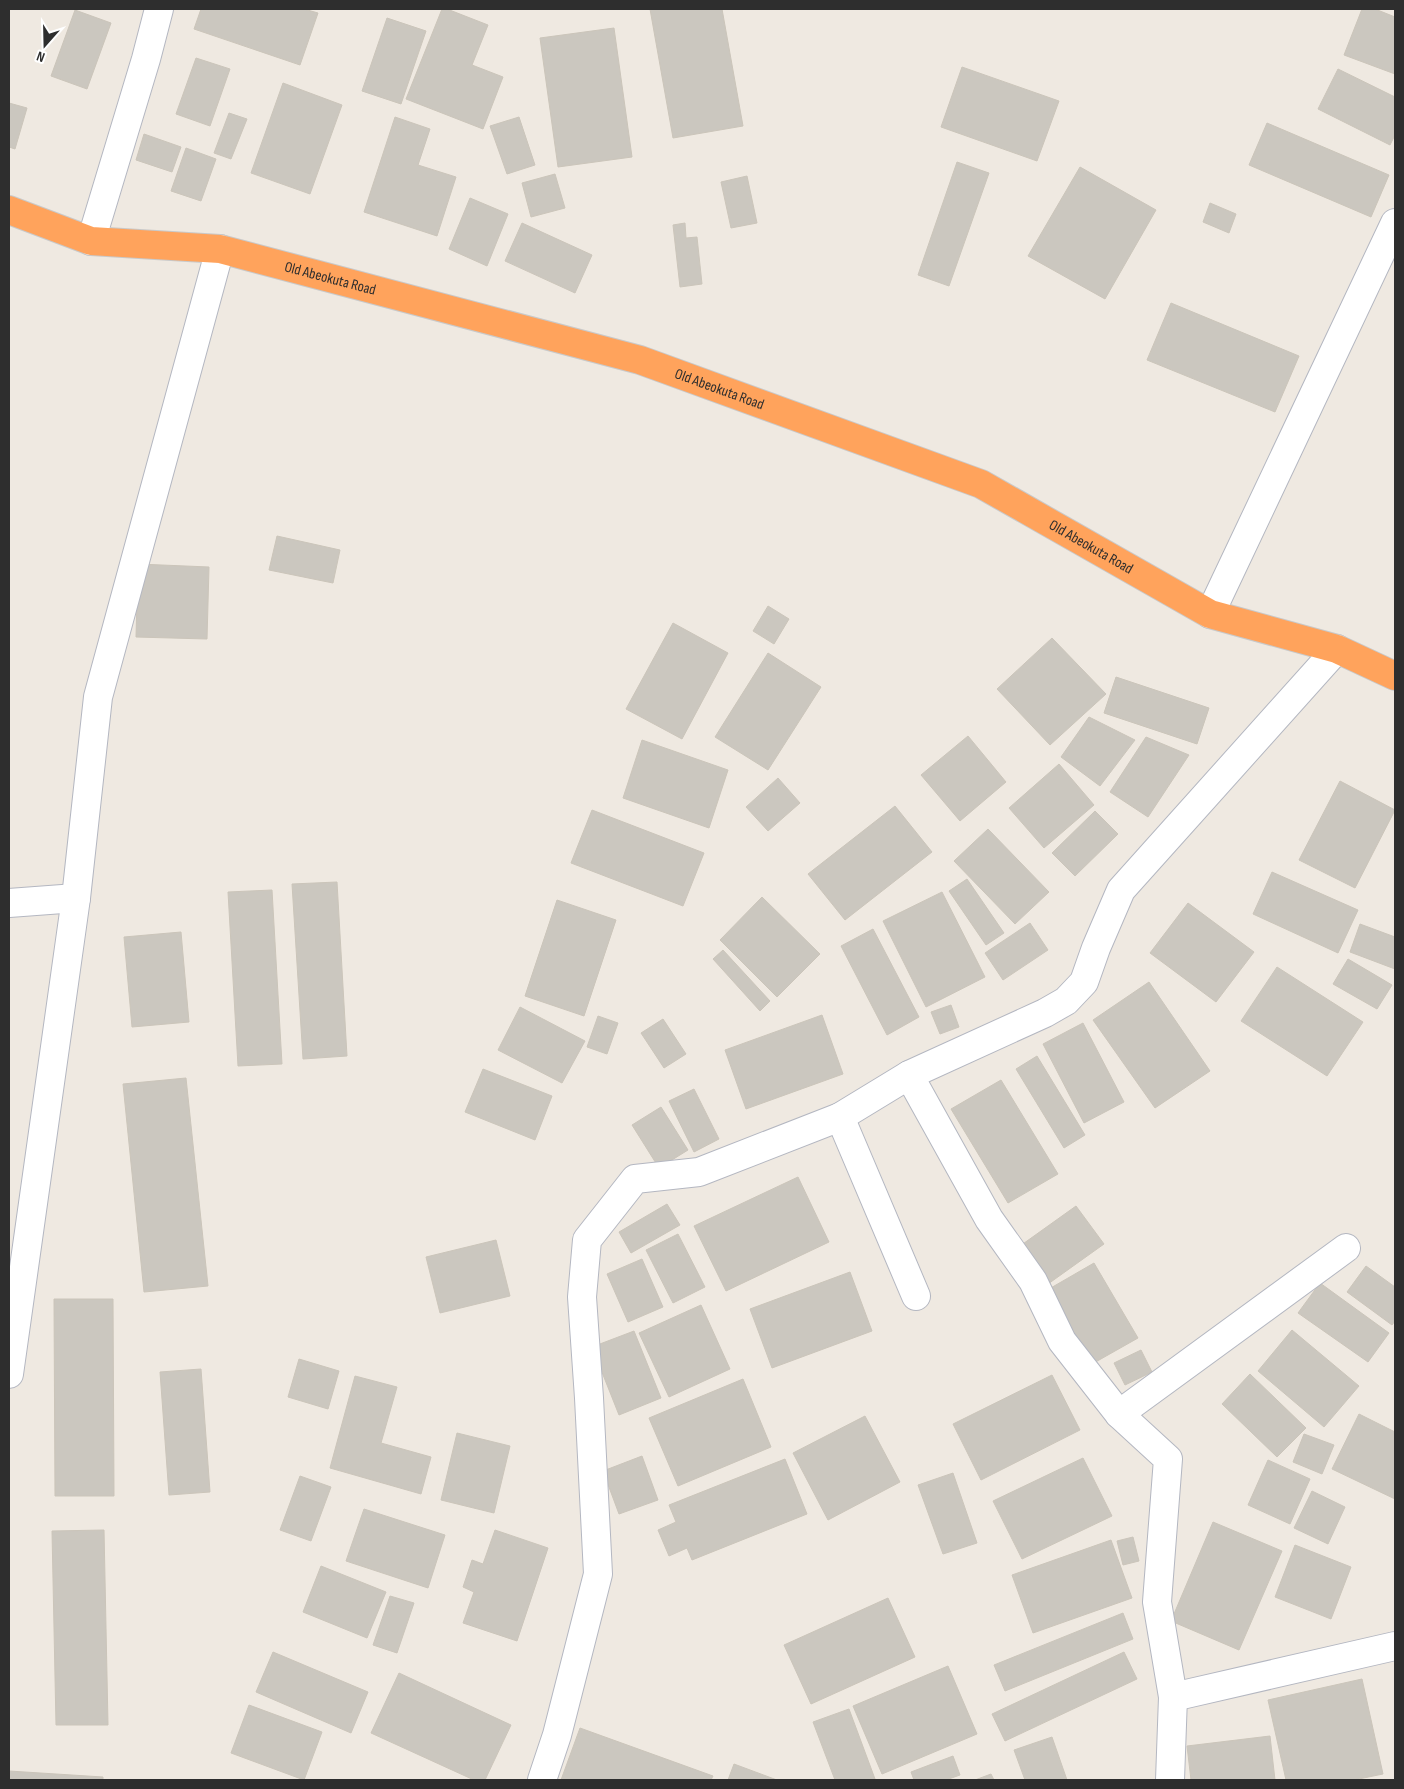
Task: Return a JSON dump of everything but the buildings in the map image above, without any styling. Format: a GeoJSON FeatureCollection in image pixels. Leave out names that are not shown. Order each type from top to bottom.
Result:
{"type":"FeatureCollection","features":[{"type":"Feature","properties":{"kind":"highway","name":"Old Abeokuta Road"},"geometry":{"type":"LineString","coordinates":[[9,210],[91,240],[220,249],[640,360],[982,484],[1210,614],[1337,649],[1395,676]]}},
{"type":"Feature","properties":{"kind":"street"},"geometry":{"type":"LineString","coordinates":[[91,240],[146,59],[159,9]]}},
{"type":"Feature","properties":{"kind":"street"},"geometry":{"type":"LineString","coordinates":[[1210,614],[1395,223]]}},
{"type":"Feature","properties":{"kind":"street"},"geometry":{"type":"LineString","coordinates":[[9,1374],[76,898],[98,697],[220,249]]}},
{"type":"Feature","properties":{"kind":"street"},"geometry":{"type":"LineString","coordinates":[[542,1780],[557,1735],[598,1574],[582,1298],[587,1240],[635,1179],[700,1172],[840,1117],[909,1075],[1045,1013],[1066,1001],[1084,982],[1096,948],[1121,890],[1337,649]]}},
{"type":"Feature","properties":{"kind":"street"},"geometry":{"type":"LineString","coordinates":[[9,903],[76,898]]}},
{"type":"Feature","properties":{"kind":"street"},"geometry":{"type":"LineString","coordinates":[[909,1075],[989,1219],[1033,1281],[1062,1341],[1119,1414],[1168,1459],[1157,1602],[1173,1697],[1170,1780]]}},
{"type":"Feature","properties":{"kind":"street"},"geometry":{"type":"LineString","coordinates":[[840,1117],[916,1296]]}},
{"type":"Feature","properties":{"kind":"street"},"geometry":{"type":"LineString","coordinates":[[1119,1414],[1346,1248]]}},
{"type":"Feature","properties":{"kind":"street"},"geometry":{"type":"LineString","coordinates":[[1173,1697],[1395,1646]]}}]}
